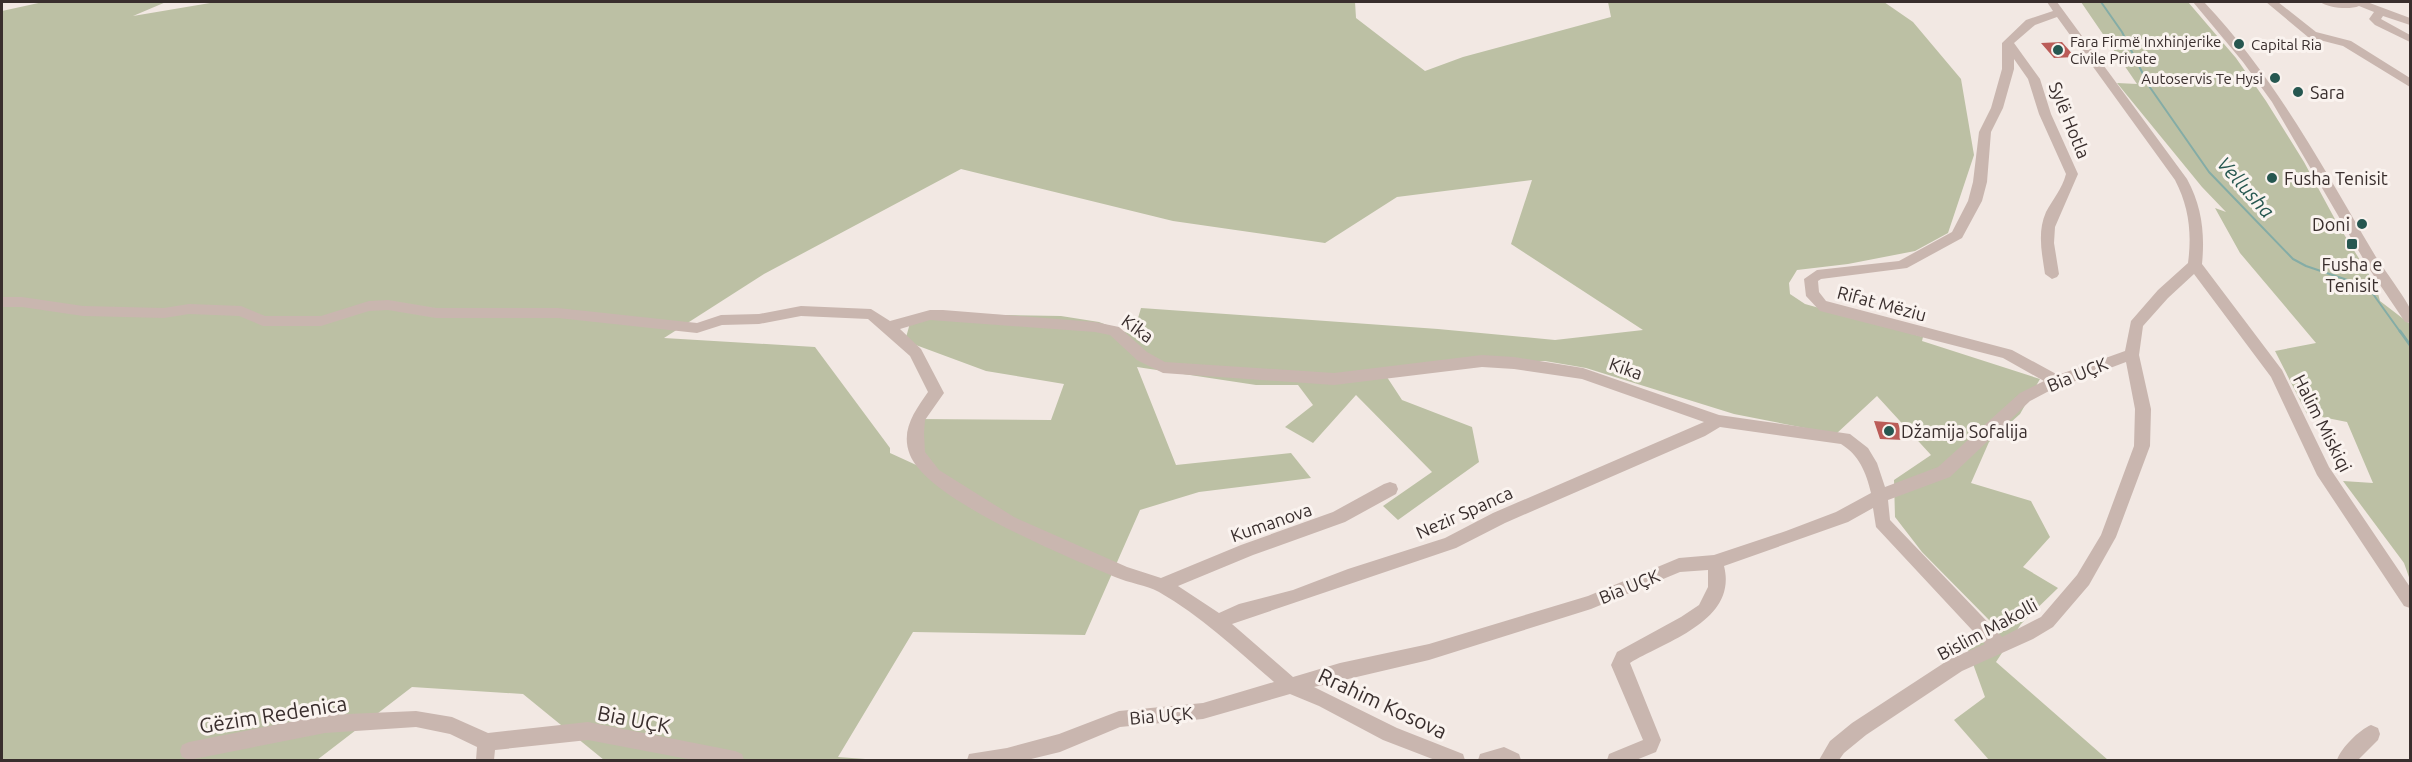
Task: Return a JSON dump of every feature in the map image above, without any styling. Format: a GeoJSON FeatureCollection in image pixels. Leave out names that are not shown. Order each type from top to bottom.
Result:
{"type":"FeatureCollection","features":[{"type":"Feature","properties":{"kind":"street"},"geometry":{"type":"LineString","coordinates":[[2052,2],[2181,179],[2191,199],[2199,237],[2195,265]]}},
{"type":"Feature","properties":{"kind":"street"},"geometry":{"type":"LineString","coordinates":[[2198,2],[2238,47],[2285,113],[2374,269],[2410,318]]}},
{"type":"Feature","properties":{"kind":"street"},"geometry":{"type":"LineString","coordinates":[[2272,2],[2312,35],[2347,43],[2410,83]]}},
{"type":"Feature","properties":{"kind":"street"},"geometry":{"type":"LineString","coordinates":[[2326,2],[2354,5],[2358,2],[2410,22]]}},
{"type":"Feature","properties":{"kind":"street"},"geometry":{"type":"LineString","coordinates":[[2382,10],[2375,19],[2410,39]]}},
{"type":"Feature","properties":{"kind":"street"},"geometry":{"type":"LineString","coordinates":[[2008,43],[2017,32],[2034,19],[2059,13]]}},
{"type":"Feature","properties":{"kind":"street","name":"Sylë Hotla"},"geometry":{"type":"LineString","coordinates":[[2008,43],[2034,79],[2045,114],[2072,174],[2061,200],[2052,213],[2048,228],[2052,274]]}},
{"type":"Feature","properties":{"kind":"street","name":"Rifat Mëziu"},"geometry":{"type":"LineString","coordinates":[[2008,43],[2008,69],[1997,108],[1986,132],[1980,182],[1975,201],[1957,235],[1902,265],[1824,273],[1811,279],[1810,285],[1815,299],[1826,307],[2007,354],[2038,369],[2057,382]]}},
{"type":"Feature","properties":{"kind":"street","name":"Bia UÇK"},"geometry":{"type":"LineString","coordinates":[[976,760],[1007,757],[1060,743],[1119,719],[1203,711],[1340,671],[1429,652],[1591,602],[1679,565],[1714,561],[1842,517],[1880,496],[1944,472],[2025,397],[2109,361],[2132,355],[2136,325],[2163,294],[2195,265]]}},
{"type":"Feature","properties":{"kind":"street","name":"Halim Miskiqi"},"geometry":{"type":"LineString","coordinates":[[2195,265],[2277,374],[2323,471],[2410,601]]}},
{"type":"Feature","properties":{"kind":"street"},"geometry":{"type":"LineString","coordinates":[[2,302],[22,302],[83,311],[164,313],[189,309],[241,311],[263,321],[321,321],[369,306],[388,304],[436,313],[558,313],[697,328],[721,321],[759,319],[801,311],[872,314],[916,353],[936,393],[917,419],[916,433],[917,453],[933,476],[1008,522],[1123,573],[1162,585],[1218,622],[1291,686]]}},
{"type":"Feature","properties":{"kind":"street","name":"Kika"},"geometry":{"type":"LineString","coordinates":[[888,327],[930,315],[1095,327],[1114,331],[1142,356],[1163,367],[1334,379],[1482,361],[1514,363],[1583,374],[1718,420],[1809,432],[1850,441],[1861,449],[1870,464],[1880,496],[1882,522],[1998,645]]}},
{"type":"Feature","properties":{"kind":"street","name":"Bislim Makolli"},"geometry":{"type":"LineString","coordinates":[[1828,760],[1837,747],[1859,729],[1956,664],[2027,634],[2047,622],[2083,580],[2103,547],[2142,446],[2143,409],[2132,355]]}},
{"type":"Feature","properties":{"kind":"street","name":"Nezir Spanca"},"geometry":{"type":"LineString","coordinates":[[1218,622],[1239,612],[1294,597],[1348,576],[1450,543],[1499,518],[1700,432],[1718,420]]}},
{"type":"Feature","properties":{"kind":"street","name":"Kumanova"},"geometry":{"type":"LineString","coordinates":[[1162,585],[1248,550],[1321,526],[1369,504],[1390,489]]}},
{"type":"Feature","properties":{"kind":"street"},"geometry":{"type":"LineString","coordinates":[[1616,760],[1650,746],[1652,740],[1620,665],[1623,658],[1707,609],[1716,585],[1718,568],[1714,561]]}},
{"type":"Feature","properties":{"kind":"street","name":"Rrahim Kosova"},"geometry":{"type":"LineString","coordinates":[[1291,686],[1325,700],[1390,734],[1456,760]]}},
{"type":"Feature","properties":{"kind":"street","name":"Gëzim Redenica"},"geometry":{"type":"LineString","coordinates":[[189,751],[325,724],[416,720],[452,726],[486,752]]}},
{"type":"Feature","properties":{"kind":"street","name":"Bia UÇK"},"geometry":{"type":"LineString","coordinates":[[486,752],[588,732],[735,760]]}},
{"type":"Feature","properties":{"kind":"street"},"geometry":{"type":"LineString","coordinates":[[2346,760],[2371,734]]}},
{"type":"Feature","properties":{"kind":"street"},"geometry":{"type":"LineString","coordinates":[[1487,760],[1504,756],[1512,760]]}},
{"type":"Feature","properties":{"kind":"green space"},"geometry":{"type":"Polygon","coordinates":[[[43,2],[166,2],[133,16],[216,2],[1355,2],[1356,18],[1425,71],[1463,57],[1611,17],[1608,2],[1884,2],[1913,22],[1961,79],[1974,155],[1948,233],[1915,251],[1848,264],[1797,270],[1789,283],[1790,294],[1805,304],[1923,337],[1922,341],[2040,379],[2020,414],[1989,442],[1971,483],[2031,501],[2050,537],[2023,567],[2058,588],[2021,624],[1996,662],[2108,760],[1989,760],[1954,720],[1985,697],[1964,639],[1992,623],[1922,552],[1895,517],[1894,480],[1931,455],[1877,396],[1836,434],[1734,414],[1586,368],[1545,361],[1482,361],[1383,371],[1402,400],[1472,427],[1479,462],[1398,520],[1383,506],[1432,472],[1356,395],[1313,443],[1285,427],[1313,405],[1298,385],[1256,385],[1137,367],[1176,465],[1291,453],[1311,478],[1199,492],[1140,510],[1085,635],[913,632],[838,757],[879,760],[604,760],[523,694],[412,687],[317,760],[2,760],[2,11],[43,2]],[[961,169],[764,274],[664,338],[815,347],[890,448],[890,453],[925,469],[917,419],[1051,420],[1064,384],[986,371],[905,341],[910,323],[947,314],[1061,316],[1099,322],[1133,335],[1141,308],[1438,329],[1555,340],[1643,330],[1511,244],[1532,180],[1397,197],[1325,243],[1173,221],[961,169]]]}},
{"type":"Feature","properties":{"kind":"green space"},"geometry":{"type":"Polygon","coordinates":[[[2081,2],[2188,2],[2236,58],[2266,101],[2376,286],[2380,301],[2410,324],[2410,580],[2404,563],[2343,481],[2373,483],[2347,422],[2307,414],[2275,351],[2316,343],[2240,253],[2215,208],[2226,212],[2202,187],[2117,83],[2137,84],[2081,2]]]}},
{"type":"Feature","properties":{"kind":"building","name":"Fara Firmë Inxhinjerike Civile Private"},"geometry":{"type":"Polygon","coordinates":[[[2062,42],[2075,57],[2054,58],[2041,43],[2062,42]]]}},
{"type":"Feature","properties":{"kind":"building","name":"Džamija Sofalija"},"geometry":{"type":"Polygon","coordinates":[[[1874,421],[1898,423],[1904,440],[1880,439],[1874,421]]]}},
{"type":"Feature","properties":{"kind":"waterway","name":"Vellusha"},"geometry":{"type":"LineString","coordinates":[[2101,2],[2122,32],[2149,86],[2209,172],[2293,259],[2306,266],[2368,287],[2401,333]]}},
{"type":"Feature","properties":{"kind":"waterway","name":"Vellusha"},"geometry":{"type":"LineString","coordinates":[[2400,331],[2410,345]]}},
{"type":"Feature","properties":{"kind":"place","name":"Capital Ria"},"geometry":{"type":"Point","coordinates":[2239,44]}},
{"type":"Feature","properties":{"kind":"place","name":"Fara Firmë Inxhinjerike Civile Private"},"geometry":{"type":"Point","coordinates":[2058,50]}},
{"type":"Feature","properties":{"kind":"place","name":"Autoservis Te Hysi"},"geometry":{"type":"Point","coordinates":[2275,78]}},
{"type":"Feature","properties":{"kind":"place","name":"Sara"},"geometry":{"type":"Point","coordinates":[2298,92]}},
{"type":"Feature","properties":{"kind":"place","name":"Fusha Tenisit"},"geometry":{"type":"Point","coordinates":[2272,178]}},
{"type":"Feature","properties":{"kind":"place","name":"Doni"},"geometry":{"type":"Point","coordinates":[2362,224]}},
{"type":"Feature","properties":{"kind":"place","name":"Fusha e Tenisit"},"geometry":{"type":"Point","coordinates":[2352,244]}},
{"type":"Feature","properties":{"kind":"place","name":"Džamija Sofalija"},"geometry":{"type":"Point","coordinates":[1889,431]}}]}
